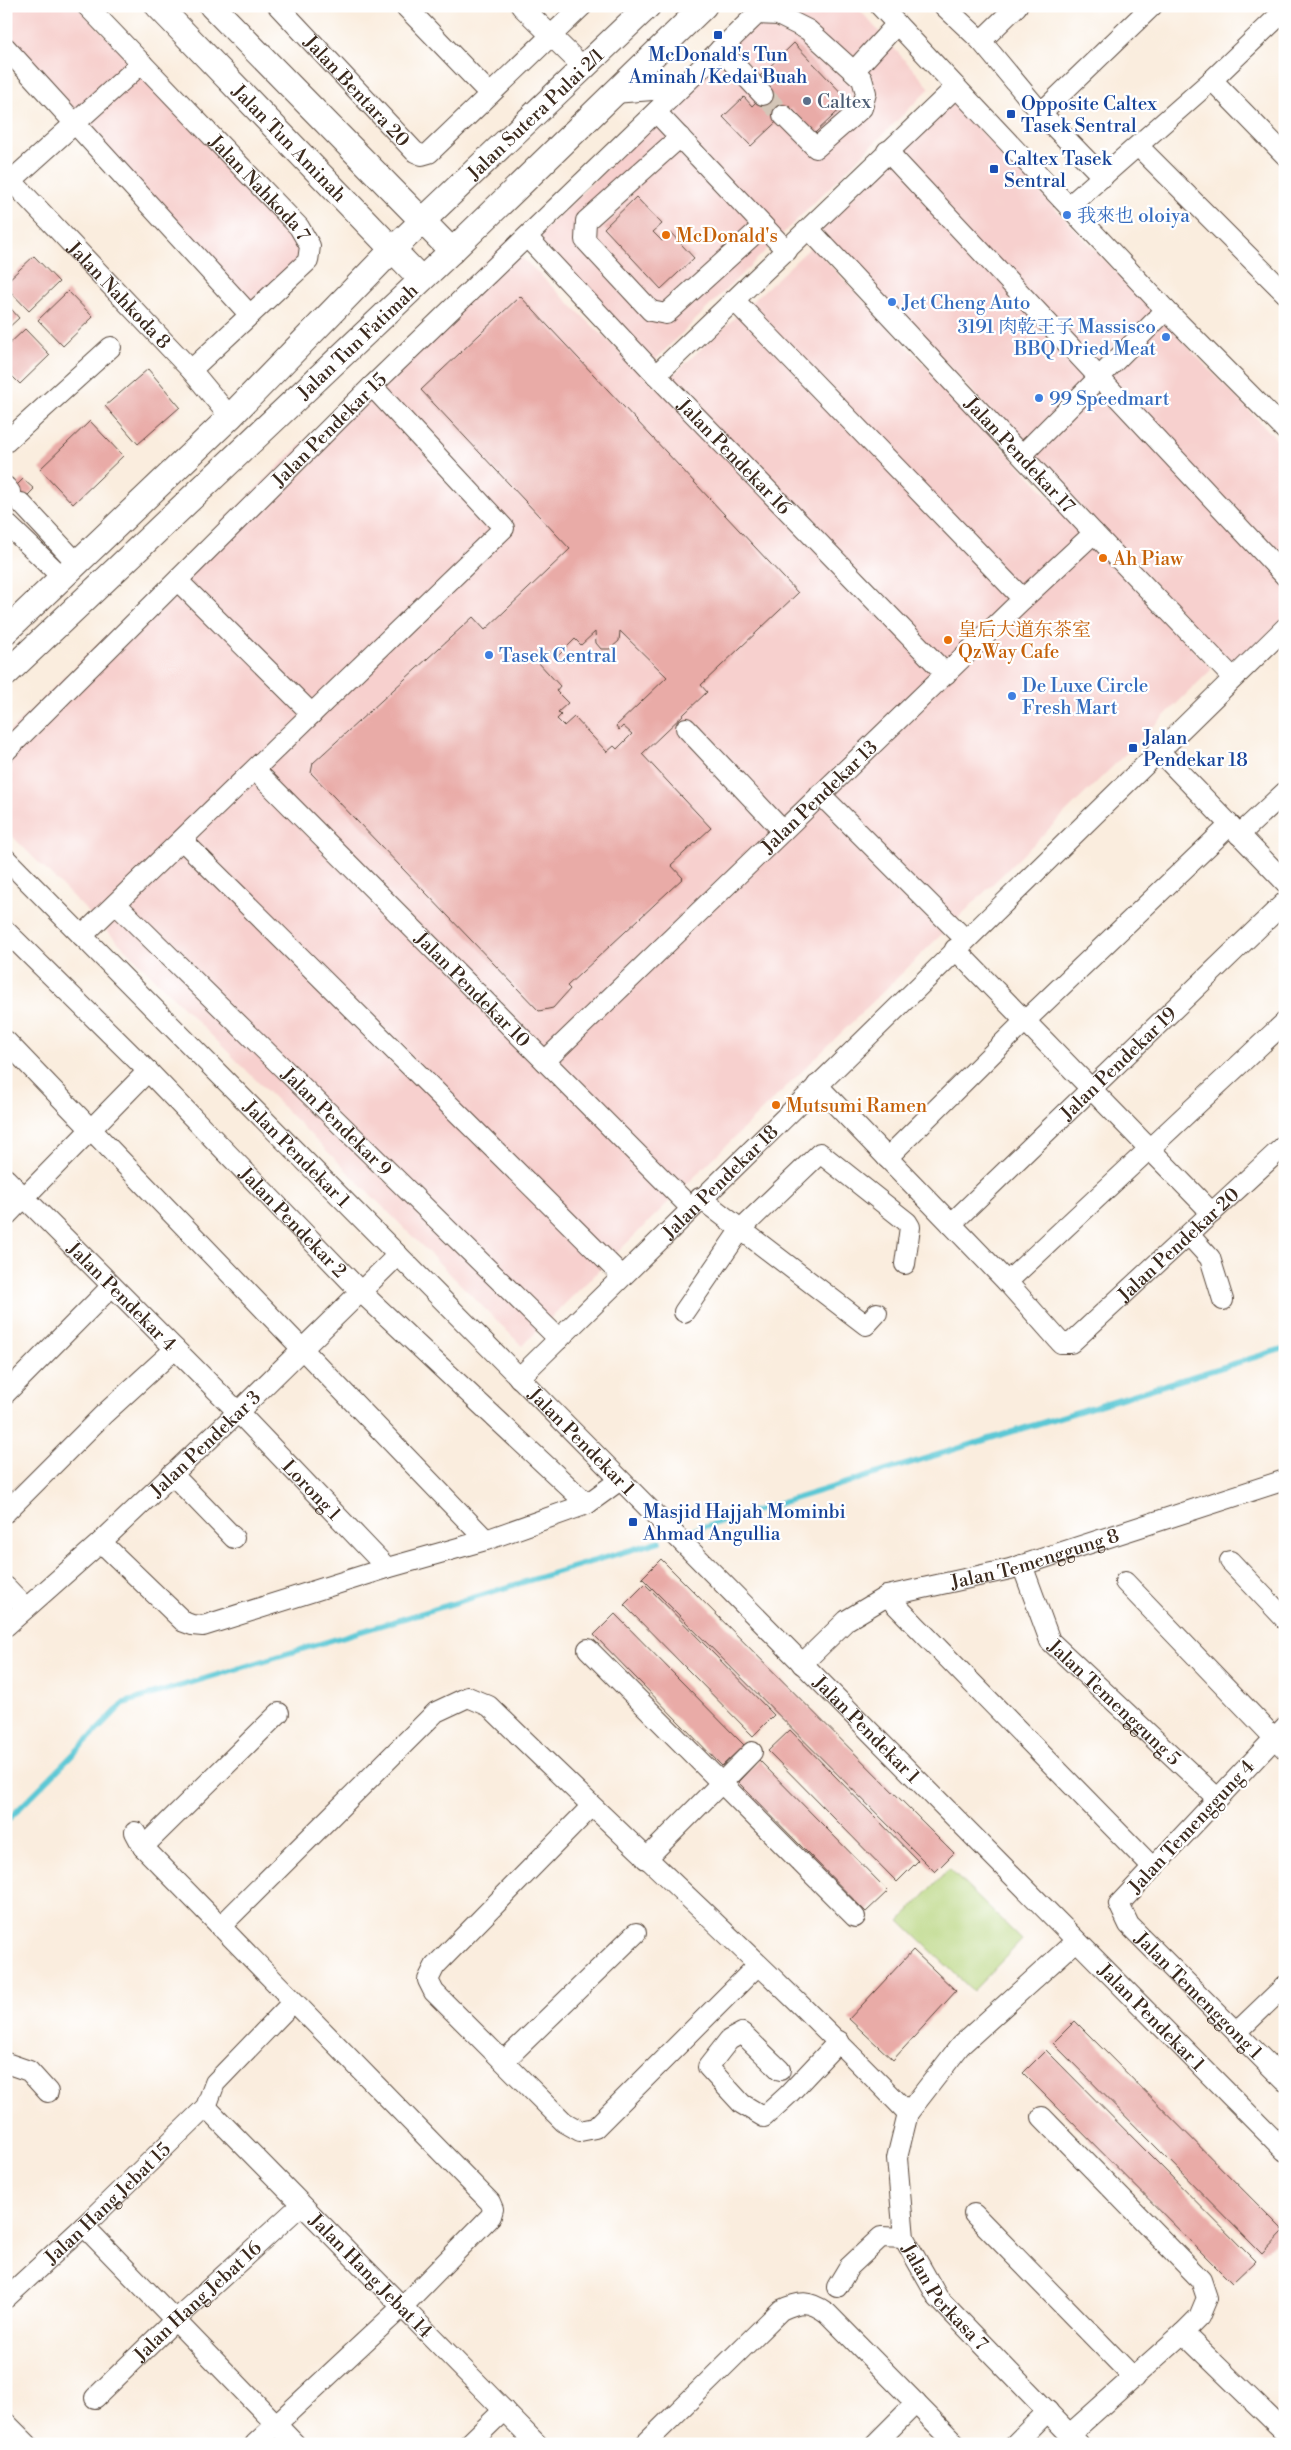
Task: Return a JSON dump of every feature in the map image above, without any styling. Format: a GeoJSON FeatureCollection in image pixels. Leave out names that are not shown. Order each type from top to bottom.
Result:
{"type":"FeatureCollection","features":[{"type":"Feature","properties":{"kind":"main road","name":"Jalan Tun Aminah"},"geometry":{"type":"LineString","coordinates":[[158,6],[421,280]]}},
{"type":"Feature","properties":{"kind":"main road"},"geometry":{"type":"LineString","coordinates":[[212,6],[452,251]]}},
{"type":"Feature","properties":{"kind":"main road","name":"Jalan Sutera Pulai 2/1"},"geometry":{"type":"LineString","coordinates":[[422,221],[648,6]]}},
{"type":"Feature","properties":{"kind":"main road","name":"Jalan Tun Fatimah"},"geometry":{"type":"LineString","coordinates":[[6,674],[452,251],[704,6]]}},
{"type":"Feature","properties":{"kind":"main road","name":"Jalan Tun Fatimah"},"geometry":{"type":"LineString","coordinates":[[6,630],[230,417],[422,221]]}},
{"type":"Feature","properties":{"kind":"main road"},"geometry":{"type":"LineString","coordinates":[[69,570],[71,584],[86,583],[140,530],[157,530]]}},
{"type":"Feature","properties":{"kind":"street","name":"Jalan Nahkoda 7"},"geometry":{"type":"LineString","coordinates":[[87,6],[299,227],[310,246],[308,261],[191,370]]}},
{"type":"Feature","properties":{"kind":"street","name":"Jalan Bentara 20"},"geometry":{"type":"LineString","coordinates":[[278,6],[415,152],[422,155],[429,153],[582,6]]}},
{"type":"Feature","properties":{"kind":"street"},"geometry":{"type":"LineString","coordinates":[[405,6],[490,94]]}},
{"type":"Feature","properties":{"kind":"street"},"geometry":{"type":"LineString","coordinates":[[520,6],[584,68]]}},
{"type":"Feature","properties":{"kind":"street"},"geometry":{"type":"LineString","coordinates":[[880,6],[1166,310],[1285,430]]}},
{"type":"Feature","properties":{"kind":"street"},"geometry":{"type":"LineString","coordinates":[[944,6],[981,41],[1041,113],[1103,177]]}},
{"type":"Feature","properties":{"kind":"street"},"geometry":{"type":"LineString","coordinates":[[981,41],[1017,6]]}},
{"type":"Feature","properties":{"kind":"street"},"geometry":{"type":"LineString","coordinates":[[1041,113],[1152,6]]}},
{"type":"Feature","properties":{"kind":"street"},"geometry":{"type":"LineString","coordinates":[[1069,206],[1212,80],[1284,11]]}},
{"type":"Feature","properties":{"kind":"street","name":"Jalan Pendekar 15"},"geometry":{"type":"LineString","coordinates":[[6,751],[372,386],[656,112],[678,88],[757,14],[778,14],[808,30],[862,79],[866,93],[862,108],[816,148],[783,115]]}},
{"type":"Feature","properties":{"kind":"street"},"geometry":{"type":"LineString","coordinates":[[854,71],[897,24]]}},
{"type":"Feature","properties":{"kind":"street"},"geometry":{"type":"LineString","coordinates":[[6,48],[77,123],[250,315]]}},
{"type":"Feature","properties":{"kind":"street"},"geometry":{"type":"LineString","coordinates":[[720,49],[763,95]]}},
{"type":"Feature","properties":{"kind":"street"},"geometry":{"type":"LineString","coordinates":[[9,178],[77,123],[142,63]]}},
{"type":"Feature","properties":{"kind":"street"},"geometry":{"type":"LineString","coordinates":[[1212,80],[1285,155]]}},
{"type":"Feature","properties":{"kind":"street"},"geometry":{"type":"LineString","coordinates":[[656,375],[787,252],[888,151],[956,87]]}},
{"type":"Feature","properties":{"kind":"street"},"geometry":{"type":"LineString","coordinates":[[614,93],[678,88]]}},
{"type":"Feature","properties":{"kind":"street"},"geometry":{"type":"LineString","coordinates":[[656,112],[680,138],[757,232],[787,252]]}},
{"type":"Feature","properties":{"kind":"street"},"geometry":{"type":"LineString","coordinates":[[586,221],[680,138]]}},
{"type":"Feature","properties":{"kind":"street"},"geometry":{"type":"LineString","coordinates":[[1138,146],[1285,293]]}},
{"type":"Feature","properties":{"kind":"street"},"geometry":{"type":"LineString","coordinates":[[888,151],[1285,576]]}},
{"type":"Feature","properties":{"kind":"street","name":"Jalan Nahkoda 8"},"geometry":{"type":"LineString","coordinates":[[9,178],[191,370],[230,417]]}},
{"type":"Feature","properties":{"kind":"street"},"geometry":{"type":"LineString","coordinates":[[566,199],[586,221],[585,240],[651,311],[666,314],[757,232]]}},
{"type":"Feature","properties":{"kind":"street","name":"Jalan Pendekar 17"},"geometry":{"type":"LineString","coordinates":[[810,229],[1094,533],[1234,678]]}},
{"type":"Feature","properties":{"kind":"street","name":"Jalan Pendekar 16"},"geometry":{"type":"LineString","coordinates":[[527,237],[656,375],[946,674]]}},
{"type":"Feature","properties":{"kind":"street"},"geometry":{"type":"LineString","coordinates":[[734,300],[1023,599]]}},
{"type":"Feature","properties":{"kind":"street"},"geometry":{"type":"LineString","coordinates":[[1022,455],[1166,310]]}},
{"type":"Feature","properties":{"kind":"street"},"geometry":{"type":"LineString","coordinates":[[6,442],[111,347]]}},
{"type":"Feature","properties":{"kind":"street"},"geometry":{"type":"LineString","coordinates":[[82,936],[504,528],[372,386]]}},
{"type":"Feature","properties":{"kind":"street"},"geometry":{"type":"LineString","coordinates":[[12,494],[69,570]]}},
{"type":"Feature","properties":{"kind":"street"},"geometry":{"type":"LineString","coordinates":[[6,523],[69,570]]}},
{"type":"Feature","properties":{"kind":"street","name":"Jalan Pendekar 13"},"geometry":{"type":"LineString","coordinates":[[545,1061],[820,794],[1094,533]]}},
{"type":"Feature","properties":{"kind":"street"},"geometry":{"type":"LineString","coordinates":[[178,581],[312,714]]}},
{"type":"Feature","properties":{"kind":"street","name":"Jalan Pendekar 18"},"geometry":{"type":"LineString","coordinates":[[520,1378],[960,944],[1285,628]]}},
{"type":"Feature","properties":{"kind":"street"},"geometry":{"type":"LineString","coordinates":[[686,728],[783,831]]}},
{"type":"Feature","properties":{"kind":"street"},"geometry":{"type":"LineString","coordinates":[[1158,750],[1285,882]]}},
{"type":"Feature","properties":{"kind":"street","name":"Jalan Pendekar 10"},"geometry":{"type":"LineString","coordinates":[[254,770],[545,1061],[696,1203],[741,1229],[866,1325],[877,1313]]}},
{"type":"Feature","properties":{"kind":"street"},"geometry":{"type":"LineString","coordinates":[[887,1158],[1025,1021],[1235,830],[1285,792]]}},
{"type":"Feature","properties":{"kind":"street"},"geometry":{"type":"LineString","coordinates":[[820,794],[960,944],[1025,1021],[1212,1213]]}},
{"type":"Feature","properties":{"kind":"street"},"geometry":{"type":"LineString","coordinates":[[182,840],[622,1276]]}},
{"type":"Feature","properties":{"kind":"street","name":"Jalan Pendekar 1"},"geometry":{"type":"LineString","coordinates":[[6,859],[1285,2151]]}},
{"type":"Feature","properties":{"kind":"street","name":"Jalan Pendekar 19"},"geometry":{"type":"LineString","coordinates":[[951,1224],[1285,902]]}},
{"type":"Feature","properties":{"kind":"street","name":"Jalan Pendekar 9"},"geometry":{"type":"LineString","coordinates":[[116,904],[559,1339]]}},
{"type":"Feature","properties":{"kind":"street","name":"Jalan Pendekar 2"},"geometry":{"type":"LineString","coordinates":[[6,931],[148,1071],[361,1292],[587,1504]]}},
{"type":"Feature","properties":{"kind":"street"},"geometry":{"type":"LineString","coordinates":[[817,1085],[1007,1282],[1148,1148],[1285,1022]]}},
{"type":"Feature","properties":{"kind":"street"},"geometry":{"type":"LineString","coordinates":[[6,1041],[486,1540]]}},
{"type":"Feature","properties":{"kind":"street"},"geometry":{"type":"LineString","coordinates":[[6,1216],[148,1071]]}},
{"type":"Feature","properties":{"kind":"street","name":"Jalan Pendekar 20"},"geometry":{"type":"LineString","coordinates":[[1007,1282],[1061,1343],[1071,1343],[1285,1145]]}},
{"type":"Feature","properties":{"kind":"street"},"geometry":{"type":"LineString","coordinates":[[684,1312],[741,1229],[818,1154],[822,1153],[907,1222],[910,1227],[905,1264]]}},
{"type":"Feature","properties":{"kind":"street","name":"Jalan Pendekar 4"},"geometry":{"type":"LineString","coordinates":[[6,1179],[238,1412]]}},
{"type":"Feature","properties":{"kind":"street"},"geometry":{"type":"LineString","coordinates":[[1189,1235],[1210,1258],[1223,1300]]}},
{"type":"Feature","properties":{"kind":"street","name":"Jalan Pendekar 3"},"geometry":{"type":"LineString","coordinates":[[6,1626],[102,1542],[398,1255]]}},
{"type":"Feature","properties":{"kind":"street"},"geometry":{"type":"LineString","coordinates":[[6,1393],[112,1286]]}},
{"type":"Feature","properties":{"kind":"street"},"geometry":{"type":"LineString","coordinates":[[6,1512],[103,1416],[175,1349]]}},
{"type":"Feature","properties":{"kind":"street","name":"Lorong 1"},"geometry":{"type":"LineString","coordinates":[[238,1412],[387,1568]]}},
{"type":"Feature","properties":{"kind":"street"},"geometry":{"type":"LineString","coordinates":[[172,1474],[234,1538]]}},
{"type":"Feature","properties":{"kind":"street"},"geometry":{"type":"LineString","coordinates":[[102,1542],[184,1622],[192,1626],[204,1626],[387,1568],[486,1540],[587,1504],[620,1480]]}},
{"type":"Feature","properties":{"kind":"street","name":"Jalan Temenggung 8"},"geometry":{"type":"LineString","coordinates":[[802,1664],[847,1620],[887,1596],[1022,1565],[1285,1480]]}},
{"type":"Feature","properties":{"kind":"street"},"geometry":{"type":"LineString","coordinates":[[1230,1561],[1285,1618]]}},
{"type":"Feature","properties":{"kind":"street","name":"Jalan Temenggung 5"},"geometry":{"type":"LineString","coordinates":[[1022,1565],[1050,1641],[1217,1798]]}},
{"type":"Feature","properties":{"kind":"street"},"geometry":{"type":"LineString","coordinates":[[1125,1582],[1281,1738]]}},
{"type":"Feature","properties":{"kind":"street"},"geometry":{"type":"LineString","coordinates":[[6,1587],[26,1608]]}},
{"type":"Feature","properties":{"kind":"street"},"geometry":{"type":"LineString","coordinates":[[887,1596],[1153,1868]]}},
{"type":"Feature","properties":{"kind":"street"},"geometry":{"type":"LineString","coordinates":[[588,1648],[855,1917]]}},
{"type":"Feature","properties":{"kind":"street"},"geometry":{"type":"LineString","coordinates":[[220,1927],[436,1712],[468,1697],[489,1706],[591,1807],[839,2041],[908,2113]]}},
{"type":"Feature","properties":{"kind":"street"},"geometry":{"type":"LineString","coordinates":[[255,2444],[402,2307],[491,2216],[493,2209],[490,2202],[220,1927],[139,1840],[279,1713]]}},
{"type":"Feature","properties":{"kind":"street","name":"Jalan Temenggung 4"},"geometry":{"type":"LineString","coordinates":[[1119,1904],[1217,1798],[1281,1738]]}},
{"type":"Feature","properties":{"kind":"street"},"geometry":{"type":"LineString","coordinates":[[646,1859],[752,1752]]}},
{"type":"Feature","properties":{"kind":"street"},"geometry":{"type":"LineString","coordinates":[[591,1807],[435,1966],[428,1980],[434,1992],[564,2122],[580,2131],[595,2128],[758,1965]]}},
{"type":"Feature","properties":{"kind":"street","name":"Jalan Temenggong 1"},"geometry":{"type":"LineString","coordinates":[[1119,1904],[1129,1924],[1285,2081]]}},
{"type":"Feature","properties":{"kind":"street"},"geometry":{"type":"LineString","coordinates":[[504,2061],[636,1933]]}},
{"type":"Feature","properties":{"kind":"street","name":"Jalan Perkasa 7"},"geometry":{"type":"LineString","coordinates":[[1075,2439],[938,2298],[904,2238],[897,2158],[908,2113],[960,2046],[1076,1941]]}},
{"type":"Feature","properties":{"kind":"street"},"geometry":{"type":"LineString","coordinates":[[1237,2032],[1285,1986]]}},
{"type":"Feature","properties":{"kind":"street"},"geometry":{"type":"LineString","coordinates":[[206,2107],[215,2083],[294,2002]]}},
{"type":"Feature","properties":{"kind":"street"},"geometry":{"type":"LineString","coordinates":[[780,2070],[742,2033],[729,2040],[708,2067],[742,2104],[764,2117],[788,2095],[839,2041]]}},
{"type":"Feature","properties":{"kind":"street"},"geometry":{"type":"LineString","coordinates":[[6,2063],[29,2071],[48,2092]]}},
{"type":"Feature","properties":{"kind":"street","name":"Jalan Hang Jebat 14"},"geometry":{"type":"LineString","coordinates":[[206,2107],[537,2444]]}},
{"type":"Feature","properties":{"kind":"street","name":"Jalan Hang Jebat 15"},"geometry":{"type":"LineString","coordinates":[[6,2298],[84,2226],[206,2107]]}},
{"type":"Feature","properties":{"kind":"street"},"geometry":{"type":"LineString","coordinates":[[1042,2117],[1201,2280],[1207,2298],[1199,2317],[1134,2378],[1075,2439]]}},
{"type":"Feature","properties":{"kind":"street","name":"Jalan Hang Jebat 16"},"geometry":{"type":"LineString","coordinates":[[95,2398],[174,2320],[301,2205]]}},
{"type":"Feature","properties":{"kind":"street"},"geometry":{"type":"LineString","coordinates":[[974,2214],[1134,2378]]}},
{"type":"Feature","properties":{"kind":"street"},"geometry":{"type":"LineString","coordinates":[[84,2226],[295,2444]]}},
{"type":"Feature","properties":{"kind":"street"},"geometry":{"type":"LineString","coordinates":[[837,2287],[850,2266],[881,2237],[904,2238]]}},
{"type":"Feature","properties":{"kind":"street"},"geometry":{"type":"LineString","coordinates":[[645,2444],[781,2310],[797,2302],[815,2305],[826,2314],[956,2444]]}},
{"type":"Feature","properties":{"kind":"street"},"geometry":{"type":"LineString","coordinates":[[1182,2334],[1285,2432]]}},
{"type":"Feature","properties":{"kind":"street"},"geometry":{"type":"LineString","coordinates":[[875,2444],[916,2403]]}},
{"type":"Feature","properties":{"kind":"street"},"geometry":{"type":"LineString","coordinates":[[469,2444],[504,2410]]}},
{"type":"Feature","properties":{"kind":"street"},"geometry":{"type":"LineString","coordinates":[[1016,2444],[1048,2411]]}},
{"type":"Feature","properties":{"kind":"street"},"geometry":{"type":"LineString","coordinates":[[6,2423],[26,2444]]}},
{"type":"Feature","properties":{"kind":"shaded area"},"geometry":{"type":"Polygon","coordinates":[[[6,6],[77,6],[293,230],[302,247],[301,257],[249,306],[6,41],[6,6]]]}},
{"type":"Feature","properties":{"kind":"shaded area"},"geometry":{"type":"Polygon","coordinates":[[[768,6],[856,6],[930,88],[654,361],[537,238],[768,6]]]}},
{"type":"Feature","properties":{"kind":"shaded area"},"geometry":{"type":"Polygon","coordinates":[[[952,101],[1285,448],[1285,618],[1233,668],[820,229],[952,101]]]}},
{"type":"Feature","properties":{"kind":"shaded area"},"geometry":{"type":"Polygon","coordinates":[[[506,242],[658,389],[812,246],[1212,669],[522,1346],[6,830],[6,735],[506,242]]]}},
{"type":"Feature","properties":{"kind":"green space"},"geometry":{"type":"Polygon","coordinates":[[[949,1869],[1022,1940],[973,1991],[900,1921],[949,1869]]]}},
{"type":"Feature","properties":{"kind":"building"},"geometry":{"type":"Polygon","coordinates":[[[794,43],[849,101],[815,133],[791,108],[751,146],[723,117],[744,97],[752,106],[771,87],[760,76],[794,43]]]}},
{"type":"Feature","properties":{"kind":"building"},"geometry":{"type":"Polygon","coordinates":[[[636,197],[662,224],[653,232],[662,241],[671,233],[694,258],[661,289],[604,228],[636,197]]]}},
{"type":"Feature","properties":{"kind":"building"},"geometry":{"type":"Polygon","coordinates":[[[34,256],[59,282],[29,311],[6,287],[6,282],[34,256]]]}},
{"type":"Feature","properties":{"kind":"building"},"geometry":{"type":"Polygon","coordinates":[[[68,291],[93,317],[63,346],[38,320],[68,291]]]}},
{"type":"Feature","properties":{"kind":"building","name":"Tasek Central"},"geometry":{"type":"Polygon","coordinates":[[[520,296],[798,593],[701,685],[707,692],[642,754],[711,828],[671,865],[683,878],[567,986],[570,989],[553,1008],[539,1011],[311,773],[313,763],[473,617],[485,630],[570,549],[421,390],[520,296]],[[620,631],[619,641],[610,649],[601,649],[596,643],[595,632],[581,645],[575,639],[556,658],[549,651],[538,662],[560,686],[556,691],[568,703],[558,712],[561,715],[557,719],[564,726],[574,717],[607,752],[614,746],[617,749],[632,734],[623,726],[619,730],[616,726],[667,677],[620,631]]]}},
{"type":"Feature","properties":{"kind":"building"},"geometry":{"type":"Polygon","coordinates":[[[6,303],[19,318],[6,330],[6,303]]]}},
{"type":"Feature","properties":{"kind":"building"},"geometry":{"type":"Polygon","coordinates":[[[25,329],[50,355],[20,384],[6,370],[6,347],[25,329]]]}},
{"type":"Feature","properties":{"kind":"building"},"geometry":{"type":"Polygon","coordinates":[[[148,369],[180,407],[138,444],[105,406],[148,369]]]}},
{"type":"Feature","properties":{"kind":"building"},"geometry":{"type":"Polygon","coordinates":[[[90,421],[123,456],[73,504],[40,469],[90,421]]]}},
{"type":"Feature","properties":{"kind":"building"},"geometry":{"type":"Polygon","coordinates":[[[23,479],[34,489],[6,517],[6,496],[23,479]]]}},
{"type":"Feature","properties":{"kind":"building"},"geometry":{"type":"Polygon","coordinates":[[[661,1559],[954,1853],[935,1872],[642,1578],[661,1559]]]}},
{"type":"Feature","properties":{"kind":"building"},"geometry":{"type":"Polygon","coordinates":[[[645,1584],[774,1715],[753,1736],[624,1605],[645,1584]]]}},
{"type":"Feature","properties":{"kind":"building"},"geometry":{"type":"Polygon","coordinates":[[[615,1614],[744,1745],[722,1766],[594,1635],[615,1614]]]}},
{"type":"Feature","properties":{"kind":"building"},"geometry":{"type":"Polygon","coordinates":[[[790,1730],[918,1861],[897,1882],[768,1751],[790,1730]]]}},
{"type":"Feature","properties":{"kind":"building"},"geometry":{"type":"Polygon","coordinates":[[[759,1760],[888,1891],[866,1912],[738,1782],[759,1760]]]}},
{"type":"Feature","properties":{"kind":"building"},"geometry":{"type":"Polygon","coordinates":[[[913,1950],[956,1991],[893,2060],[849,2019],[913,1950]]]}},
{"type":"Feature","properties":{"kind":"building"},"geometry":{"type":"Polygon","coordinates":[[[1075,2021],[1284,2231],[1262,2254],[1053,2043],[1075,2021]]]}},
{"type":"Feature","properties":{"kind":"building"},"geometry":{"type":"Polygon","coordinates":[[[1046,2050],[1255,2261],[1232,2283],[1023,2073],[1046,2050]]]}},
{"type":"Feature","properties":{"kind":"waterway"},"geometry":{"type":"LineString","coordinates":[[696,1529],[1285,1348]]}},
{"type":"Feature","properties":{"kind":"waterway"},"geometry":{"type":"LineString","coordinates":[[6,1822],[124,1703],[660,1541]]}},
{"type":"Feature","properties":{"kind":"tunnel"},"geometry":{"type":"LineString","coordinates":[[763,95],[783,115]]}},
{"type":"Feature","properties":{"kind":"place","name":"McDonald's Tun Aminah / Kedai Buah"},"geometry":{"type":"Point","coordinates":[718,35]}},
{"type":"Feature","properties":{"kind":"place","name":"Caltex"},"geometry":{"type":"Point","coordinates":[807,101]}},
{"type":"Feature","properties":{"kind":"place","name":"Opposite Caltex Tasek Sentral"},"geometry":{"type":"Point","coordinates":[1011,114]}},
{"type":"Feature","properties":{"kind":"place","name":"Caltex Tasek Sentral"},"geometry":{"type":"Point","coordinates":[994,169]}},
{"type":"Feature","properties":{"kind":"place","name":"我來也 oloiya"},"geometry":{"type":"Point","coordinates":[1067,215]}},
{"type":"Feature","properties":{"kind":"place","name":"McDonald's"},"geometry":{"type":"Point","coordinates":[666,235]}},
{"type":"Feature","properties":{"kind":"place","name":"Jet Cheng Auto"},"geometry":{"type":"Point","coordinates":[892,302]}},
{"type":"Feature","properties":{"kind":"place","name":"3191 肉乾王子 Massisco BBQ Dried Meat"},"geometry":{"type":"Point","coordinates":[1166,337]}},
{"type":"Feature","properties":{"kind":"place","name":"99 Speedmart"},"geometry":{"type":"Point","coordinates":[1039,398]}},
{"type":"Feature","properties":{"kind":"place","name":"Ah Piaw"},"geometry":{"type":"Point","coordinates":[1103,558]}},
{"type":"Feature","properties":{"kind":"place","name":"皇后大道东茶室 QzWay Cafe"},"geometry":{"type":"Point","coordinates":[948,640]}},
{"type":"Feature","properties":{"kind":"place","name":"Tasek Central"},"geometry":{"type":"Point","coordinates":[489,655]}},
{"type":"Feature","properties":{"kind":"place","name":"De Luxe Circle Fresh Mart"},"geometry":{"type":"Point","coordinates":[1012,696]}},
{"type":"Feature","properties":{"kind":"place","name":"Jalan Pendekar 18"},"geometry":{"type":"Point","coordinates":[1133,748]}},
{"type":"Feature","properties":{"kind":"place","name":"Mutsumi Ramen"},"geometry":{"type":"Point","coordinates":[776,1105]}},
{"type":"Feature","properties":{"kind":"place","name":"Masjid Hajjah Mominbi Ahmad Angullia"},"geometry":{"type":"Point","coordinates":[633,1522]}}]}
